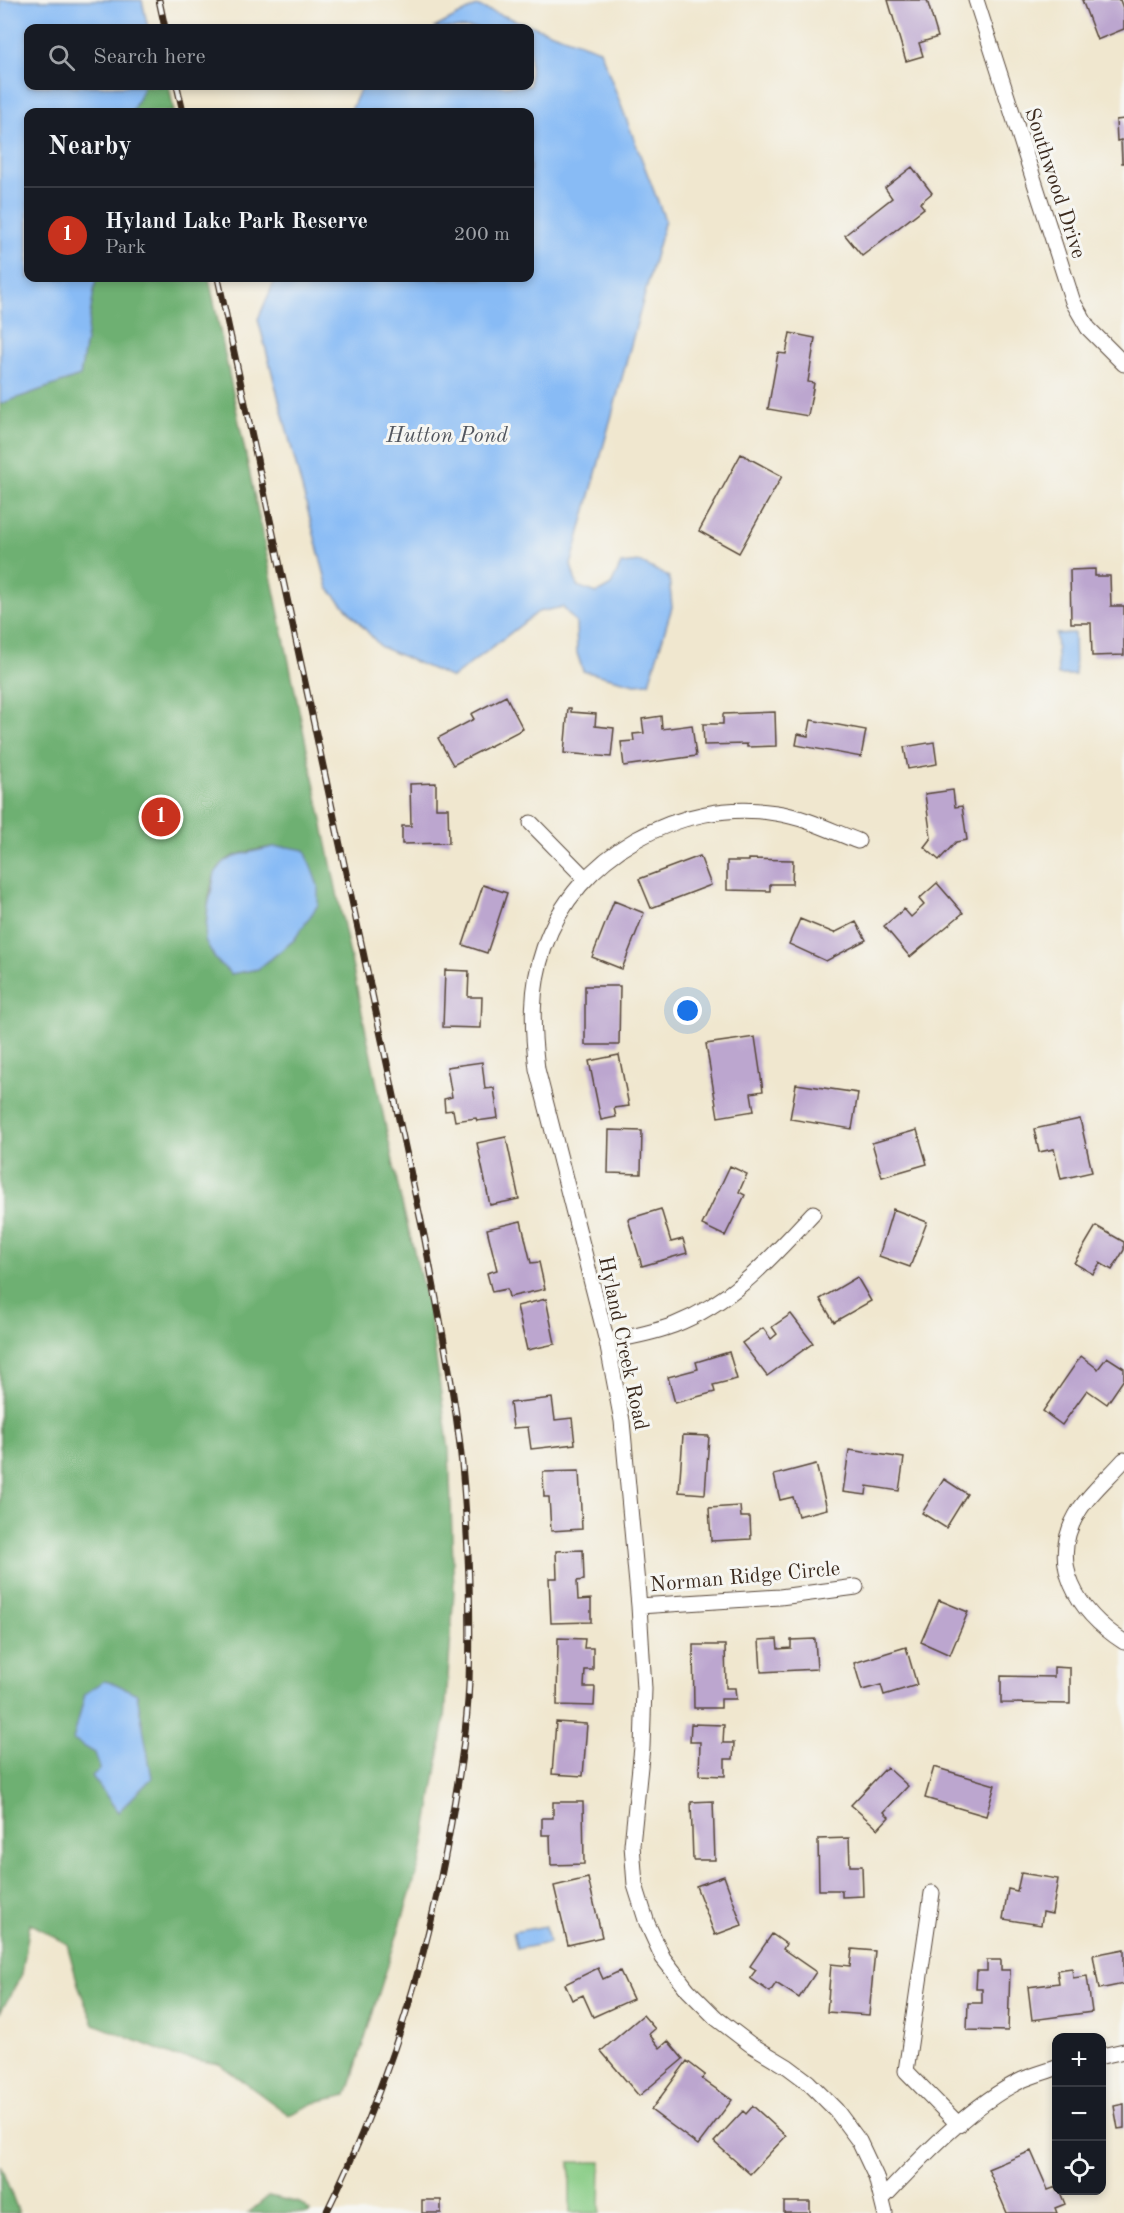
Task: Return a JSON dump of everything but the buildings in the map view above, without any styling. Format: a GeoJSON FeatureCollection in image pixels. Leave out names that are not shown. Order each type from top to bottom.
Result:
{"type":"FeatureCollection","features":[{"type":"Feature","properties":{"kind":"street","name":"Southwood Drive"},"geometry":{"type":"LineString","coordinates":[[976,0],[1073,302],[1088,328],[1124,364]]}},
{"type":"Feature","properties":{"kind":"street","name":"Hyland Creek Road"},"geometry":{"type":"LineString","coordinates":[[858,841],[816,824],[776,813],[735,811],[695,815],[655,829],[619,850],[586,879],[562,910],[544,947],[534,988],[532,1029],[537,1069],[607,1342],[622,1421],[639,1606],[643,1700],[642,1747],[632,1845],[635,1885],[647,1923],[663,1958],[717,2018],[750,2044],[808,2082],[836,2110],[859,2141],[876,2177],[883,2206]]}},
{"type":"Feature","properties":{"kind":"street"},"geometry":{"type":"LineString","coordinates":[[531,823],[586,879]]}},
{"type":"Feature","properties":{"kind":"street"},"geometry":{"type":"LineString","coordinates":[[607,1342],[674,1325],[715,1305],[752,1278],[813,1213]]}},
{"type":"Feature","properties":{"kind":"street"},"geometry":{"type":"LineString","coordinates":[[1124,1460],[1080,1509],[1068,1535],[1065,1563],[1071,1586],[1083,1607],[1103,1628],[1124,1642]]}},
{"type":"Feature","properties":{"kind":"street","name":"Norman Ridge Circle"},"geometry":{"type":"LineString","coordinates":[[639,1606],[780,1597],[856,1587]]}},
{"type":"Feature","properties":{"kind":"street"},"geometry":{"type":"LineString","coordinates":[[932,1893],[906,2071],[959,2125]]}},
{"type":"Feature","properties":{"kind":"street"},"geometry":{"type":"LineString","coordinates":[[1106,2055],[1124,2051]]}},
{"type":"Feature","properties":{"kind":"street"},"geometry":{"type":"LineString","coordinates":[[883,2206],[924,2155],[993,2097],[1022,2080],[1052,2069]]}},
{"type":"Feature","properties":{"kind":"green space"},"geometry":{"type":"Polygon","coordinates":[[[142,90],[170,90],[173,108],[134,108],[142,90]]]}},
{"type":"Feature","properties":{"kind":"green space"},"geometry":{"type":"Polygon","coordinates":[[[95,282],[210,282],[401,1200],[429,1310],[449,1450],[454,1591],[445,1719],[422,1856],[347,2095],[319,2101],[289,2115],[219,2064],[174,2056],[94,2024],[79,1988],[67,1944],[30,1923],[22,1974],[0,2013],[0,404],[80,376],[95,282]],[[273,847],[234,856],[223,863],[218,869],[211,888],[205,940],[231,974],[258,969],[294,940],[273,847]],[[85,1694],[82,1712],[100,1769],[142,1734],[137,1694],[85,1694]]]}},
{"type":"Feature","properties":{"kind":"green space"},"geometry":{"type":"Polygon","coordinates":[[[570,2162],[601,2162],[600,2213],[570,2213],[570,2162]]]}},
{"type":"Feature","properties":{"kind":"green space"},"geometry":{"type":"Polygon","coordinates":[[[0,2165],[19,2213],[0,2213],[0,2165]]]}},
{"type":"Feature","properties":{"kind":"green space"},"geometry":{"type":"Polygon","coordinates":[[[269,2196],[300,2203],[310,2211],[309,2213],[248,2213],[269,2196]]]}},
{"type":"Feature","properties":{"kind":"water"},"geometry":{"type":"Polygon","coordinates":[[[0,0],[142,0],[147,24],[24,24],[24,90],[142,90],[134,108],[24,108],[24,282],[95,282],[80,376],[0,404],[0,0]]]}},
{"type":"Feature","properties":{"kind":"water","name":"Hutton Pond"},"geometry":{"type":"Polygon","coordinates":[[[476,6],[527,24],[442,24],[476,6]]]}},
{"type":"Feature","properties":{"kind":"water","name":"Hutton Pond"},"geometry":{"type":"Polygon","coordinates":[[[534,27],[600,50],[665,220],[571,565],[577,586],[597,593],[611,585],[621,564],[640,562],[669,577],[672,607],[649,683],[635,684],[583,671],[577,653],[576,623],[563,607],[538,612],[452,678],[381,647],[328,588],[258,319],[274,282],[534,282],[534,108],[352,108],[360,90],[534,90],[534,27]]]}},
{"type":"Feature","properties":{"kind":"water"},"geometry":{"type":"Polygon","coordinates":[[[1074,633],[1075,675],[1058,675],[1056,634],[1074,633]]]}},
{"type":"Feature","properties":{"kind":"water"},"geometry":{"type":"Polygon","coordinates":[[[273,847],[305,850],[318,886],[318,905],[294,940],[258,969],[231,974],[216,960],[205,940],[208,907],[215,873],[224,862],[238,855],[273,847]]]}},
{"type":"Feature","properties":{"kind":"water"},"geometry":{"type":"Polygon","coordinates":[[[104,1681],[137,1694],[152,1778],[118,1812],[92,1776],[100,1769],[95,1753],[73,1740],[85,1694],[104,1681]]]}},
{"type":"Feature","properties":{"kind":"water"},"geometry":{"type":"Polygon","coordinates":[[[546,1926],[549,1943],[517,1949],[513,1932],[546,1926]]]}},
{"type":"Feature","properties":{"kind":"railway"},"geometry":{"type":"LineString","coordinates":[[159,0],[164,24]]}},
{"type":"Feature","properties":{"kind":"railway"},"geometry":{"type":"LineString","coordinates":[[178,90],[182,108]]}},
{"type":"Feature","properties":{"kind":"railway"},"geometry":{"type":"LineString","coordinates":[[219,282],[425,1240],[457,1425],[467,1537],[470,1634],[468,1701],[460,1771],[442,1874],[403,2023],[368,2119],[326,2213]]}},
{"type":"Feature","properties":{"kind":"place","name":"Hyland Lake Park Reserve"},"geometry":{"type":"Point","coordinates":[161,817]}}]}
